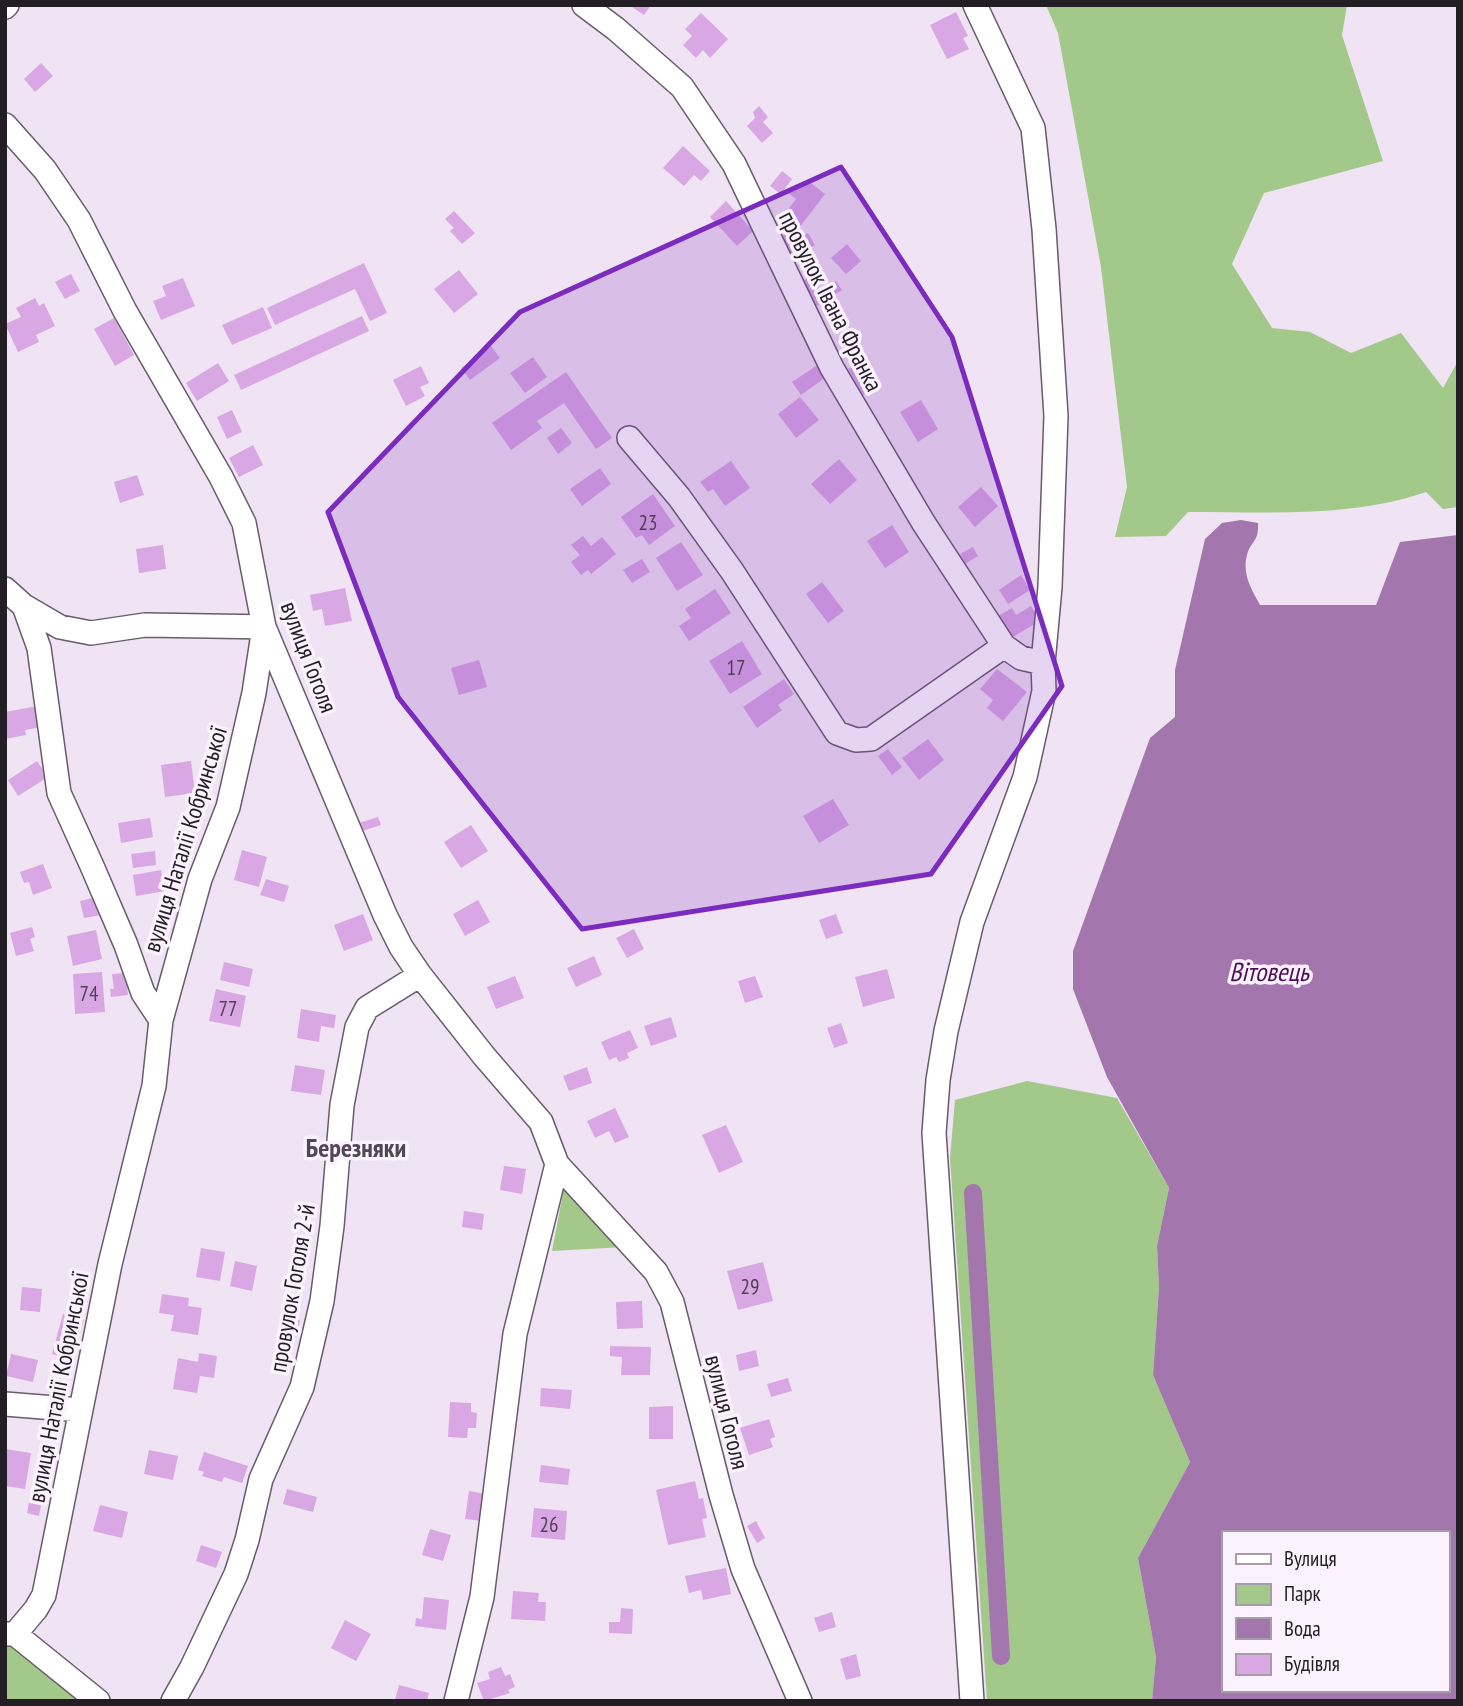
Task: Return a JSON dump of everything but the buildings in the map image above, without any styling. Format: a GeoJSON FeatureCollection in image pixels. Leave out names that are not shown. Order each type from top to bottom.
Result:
{"type":"FeatureCollection","features":[{"type":"Feature","properties":{"kind":"street","name":"провулок Івана Франка"},"geometry":{"type":"LineString","coordinates":[[584,5],[617,29],[682,87],[734,164],[832,368],[923,522],[1004,646]]}},
{"type":"Feature","properties":{"kind":"street"},"geometry":{"type":"LineString","coordinates":[[972,1701],[934,1133],[938,1080],[946,1031],[972,922],[1025,777],[1044,691],[1043,663],[1050,587],[1056,416],[1044,229],[1033,128],[975,5]]}},
{"type":"Feature","properties":{"kind":"street","name":"вулиця Гоголя"},"geometry":{"type":"LineString","coordinates":[[5,125],[45,170],[79,220],[125,312],[221,477],[244,523],[264,627],[385,915],[401,947],[484,1056],[541,1122],[557,1164],[656,1272],[671,1302],[743,1570],[800,1701]]}},
{"type":"Feature","properties":{"kind":"street"},"geometry":{"type":"LineString","coordinates":[[629,438],[679,497],[837,733],[856,740],[871,739],[1004,646],[1021,658],[1043,663]]}},
{"type":"Feature","properties":{"kind":"street","name":"вулиця Наталії Кобринської"},"geometry":{"type":"LineString","coordinates":[[5,589],[24,606],[60,627],[91,632],[145,625],[264,627],[254,693],[228,807],[200,879],[161,1020],[154,1086],[110,1264],[44,1595],[36,1609],[10,1634]]}},
{"type":"Feature","properties":{"kind":"street","name":"вулиця Наталії Кобринської"},"geometry":{"type":"LineString","coordinates":[[24,606],[39,648],[59,793],[126,946],[143,993],[161,1020]]}},
{"type":"Feature","properties":{"kind":"street","name":"провулок Гоголя 2-й"},"geometry":{"type":"LineString","coordinates":[[173,1701],[236,1574],[261,1479],[291,1415],[305,1376],[322,1301],[332,1226],[342,1105],[357,1027],[367,1008],[420,975]]}},
{"type":"Feature","properties":{"kind":"street"},"geometry":{"type":"LineString","coordinates":[[456,1701],[482,1597],[515,1334],[557,1164]]}},
{"type":"Feature","properties":{"kind":"street"},"geometry":{"type":"LineString","coordinates":[[5,1404],[80,1410]]}},
{"type":"Feature","properties":{"kind":"street"},"geometry":{"type":"LineString","coordinates":[[10,1634],[98,1701]]}},
{"type":"Feature","properties":{"kind":"highlighted area"},"geometry":{"type":"Polygon","coordinates":[[[841,167],[952,337],[1062,686],[931,874],[582,929],[398,697],[328,512],[520,312],[841,167]]]}},
{"type":"Feature","properties":{"kind":"green space"},"geometry":{"type":"Polygon","coordinates":[[[1046,5],[1347,5],[1342,35],[1383,161],[1264,193],[1232,264],[1272,328],[1310,332],[1351,353],[1401,333],[1443,388],[1458,361],[1458,507],[1443,509],[1426,492],[1338,510],[1278,513],[1188,512],[1166,536],[1115,537],[1127,487],[1101,267],[1058,33],[1046,5]]]}},
{"type":"Feature","properties":{"kind":"green space"},"geometry":{"type":"Polygon","coordinates":[[[1027,1081],[1117,1098],[1169,1188],[1157,1246],[1159,1287],[1153,1375],[1190,1462],[1138,1558],[1156,1657],[1152,1701],[987,1701],[950,1158],[955,1100],[1027,1081]]]}},
{"type":"Feature","properties":{"kind":"green space"},"geometry":{"type":"Polygon","coordinates":[[[565,1183],[624,1247],[552,1251],[565,1183]]]}},
{"type":"Feature","properties":{"kind":"green space"},"geometry":{"type":"Polygon","coordinates":[[[5,1633],[78,1701],[5,1701],[5,1633]]]}},
{"type":"Feature","properties":{"kind":"water","name":"Вітовець"},"geometry":{"type":"Polygon","coordinates":[[[1241,520],[1258,523],[1256,538],[1247,555],[1246,569],[1260,605],[1376,605],[1400,542],[1458,535],[1458,1701],[1152,1701],[1156,1657],[1138,1558],[1190,1462],[1153,1375],[1159,1287],[1157,1246],[1169,1188],[1107,1077],[1073,989],[1073,951],[1150,738],[1175,717],[1175,670],[1205,539],[1222,523],[1241,520]]]}},
{"type":"Feature","properties":{"kind":"waterway"},"geometry":{"type":"LineString","coordinates":[[973,1193],[1001,1656]]}},
{"type":"Feature","properties":{"kind":"district","name":"Березняки"},"geometry":{"type":"Point","coordinates":[356,1147]}}]}
